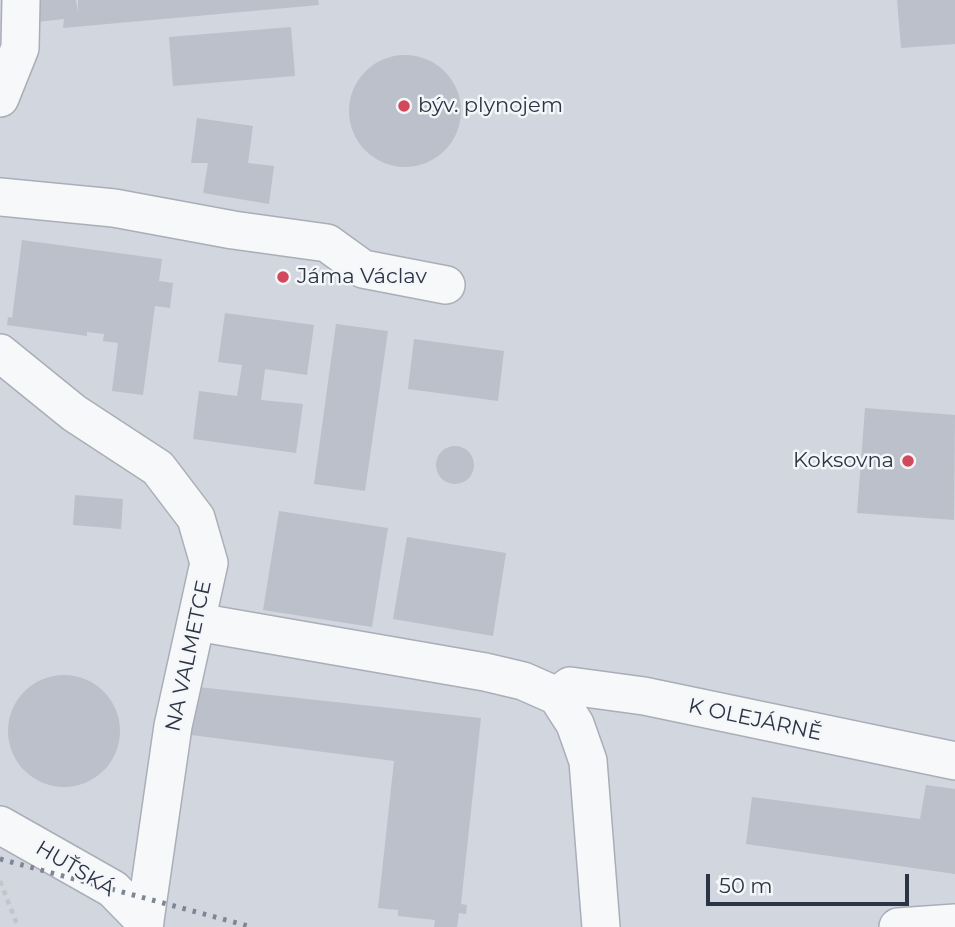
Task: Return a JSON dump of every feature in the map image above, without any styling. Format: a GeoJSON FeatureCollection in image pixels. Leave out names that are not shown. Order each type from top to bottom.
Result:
{"type":"FeatureCollection","features":[{"type":"Feature","properties":{"kind":"street"},"geometry":{"type":"LineString","coordinates":[[0,98],[20,48],[21,0]]}},
{"type":"Feature","properties":{"kind":"street"},"geometry":{"type":"LineString","coordinates":[[0,197],[114,208],[233,230],[327,243],[363,269],[446,285]]}},
{"type":"Feature","properties":{"kind":"street","name":"NA VALMETCE"},"geometry":{"type":"LineString","coordinates":[[0,354],[74,413],[158,468],[197,518],[209,563],[173,726],[145,924]]}},
{"type":"Feature","properties":{"kind":"street"},"geometry":{"type":"LineString","coordinates":[[197,622],[497,675],[523,681],[557,696],[575,724],[588,761],[601,927]]}},
{"type":"Feature","properties":{"kind":"street","name":"K OLEJÁRNĚ"},"geometry":{"type":"LineString","coordinates":[[557,696],[570,686],[644,696],[955,761]]}},
{"type":"Feature","properties":{"kind":"street","name":"HUŤSKÁ"},"geometry":{"type":"LineString","coordinates":[[0,825],[113,889],[145,924]]}},
{"type":"Feature","properties":{"kind":"street"},"geometry":{"type":"LineString","coordinates":[[898,927],[955,923]]}},
{"type":"Feature","properties":{"kind":"path"},"geometry":{"type":"LineString","coordinates":[[0,881],[18,927]]}},
{"type":"Feature","properties":{"kind":"shaded area"},"geometry":{"type":"Polygon","coordinates":[[[0,0],[955,0],[955,927],[0,927],[0,0]]]}},
{"type":"Feature","properties":{"kind":"building"},"geometry":{"type":"Polygon","coordinates":[[[35,0],[76,0],[78,12],[78,0],[318,0],[319,5],[63,28],[64,19],[37,22],[35,0]]]}},
{"type":"Feature","properties":{"kind":"building"},"geometry":{"type":"Polygon","coordinates":[[[897,0],[955,0],[955,44],[901,48],[897,0]]]}},
{"type":"Feature","properties":{"kind":"building"},"geometry":{"type":"Polygon","coordinates":[[[291,27],[295,76],[173,86],[169,37],[291,27]]]}},
{"type":"Feature","properties":{"kind":"building","name":"býv. plynojem"},"geometry":{"type":"Polygon","coordinates":[[[405,55],[426,59],[445,71],[457,90],[461,111],[457,132],[445,151],[426,163],[405,167],[384,163],[365,151],[353,132],[349,111],[353,90],[365,71],[384,59],[405,55]]]}},
{"type":"Feature","properties":{"kind":"building"},"geometry":{"type":"Polygon","coordinates":[[[197,118],[253,126],[248,163],[274,166],[269,204],[203,193],[208,163],[191,163],[197,118]]]}},
{"type":"Feature","properties":{"kind":"building"},"geometry":{"type":"Polygon","coordinates":[[[22,240],[162,259],[159,281],[173,283],[170,308],[155,306],[143,395],[112,391],[118,343],[103,341],[104,334],[87,332],[87,336],[7,325],[8,317],[12,318],[22,240]]]}},
{"type":"Feature","properties":{"kind":"building"},"geometry":{"type":"Polygon","coordinates":[[[225,313],[314,325],[307,375],[265,369],[261,400],[303,404],[296,453],[193,439],[199,391],[237,396],[242,365],[218,362],[225,313]]]}},
{"type":"Feature","properties":{"kind":"building"},"geometry":{"type":"Polygon","coordinates":[[[336,324],[388,331],[365,491],[314,484],[336,324]]]}},
{"type":"Feature","properties":{"kind":"building"},"geometry":{"type":"Polygon","coordinates":[[[414,339],[504,351],[498,401],[408,389],[414,339]]]}},
{"type":"Feature","properties":{"kind":"building","name":"Koksovna"},"geometry":{"type":"Polygon","coordinates":[[[865,408],[955,415],[954,520],[857,513],[865,408]]]}},
{"type":"Feature","properties":{"kind":"building"},"geometry":{"type":"Polygon","coordinates":[[[455,446],[468,452],[474,465],[468,478],[455,484],[442,478],[436,465],[442,452],[455,446]]]}},
{"type":"Feature","properties":{"kind":"building"},"geometry":{"type":"Polygon","coordinates":[[[75,495],[123,499],[121,529],[73,525],[75,495]]]}},
{"type":"Feature","properties":{"kind":"building"},"geometry":{"type":"Polygon","coordinates":[[[279,511],[388,528],[372,627],[263,610],[279,511]]]}},
{"type":"Feature","properties":{"kind":"building"},"geometry":{"type":"Polygon","coordinates":[[[407,537],[506,553],[493,636],[393,619],[407,537]]]}},
{"type":"Feature","properties":{"kind":"building"},"geometry":{"type":"Polygon","coordinates":[[[64,675],[85,679],[103,692],[116,710],[120,731],[116,752],[103,770],[85,783],[64,787],[43,783],[25,770],[12,752],[8,731],[12,710],[25,692],[43,679],[64,675]]]}},
{"type":"Feature","properties":{"kind":"building"},"geometry":{"type":"Polygon","coordinates":[[[198,687],[481,718],[461,904],[467,905],[466,914],[459,913],[457,927],[434,927],[435,920],[398,916],[398,910],[378,908],[394,761],[191,735],[198,687]]]}},
{"type":"Feature","properties":{"kind":"building"},"geometry":{"type":"Polygon","coordinates":[[[926,785],[955,789],[955,874],[746,844],[752,797],[920,819],[926,785]]]}},
{"type":"Feature","properties":{"kind":"railway"},"geometry":{"type":"LineString","coordinates":[[0,859],[252,927]]}},
{"type":"Feature","properties":{"kind":"place","name":"býv. plynojem"},"geometry":{"type":"Point","coordinates":[404,106]}},
{"type":"Feature","properties":{"kind":"place","name":"Jáma Václav"},"geometry":{"type":"Point","coordinates":[283,277]}},
{"type":"Feature","properties":{"kind":"place","name":"Koksovna"},"geometry":{"type":"Point","coordinates":[908,461]}}]}
